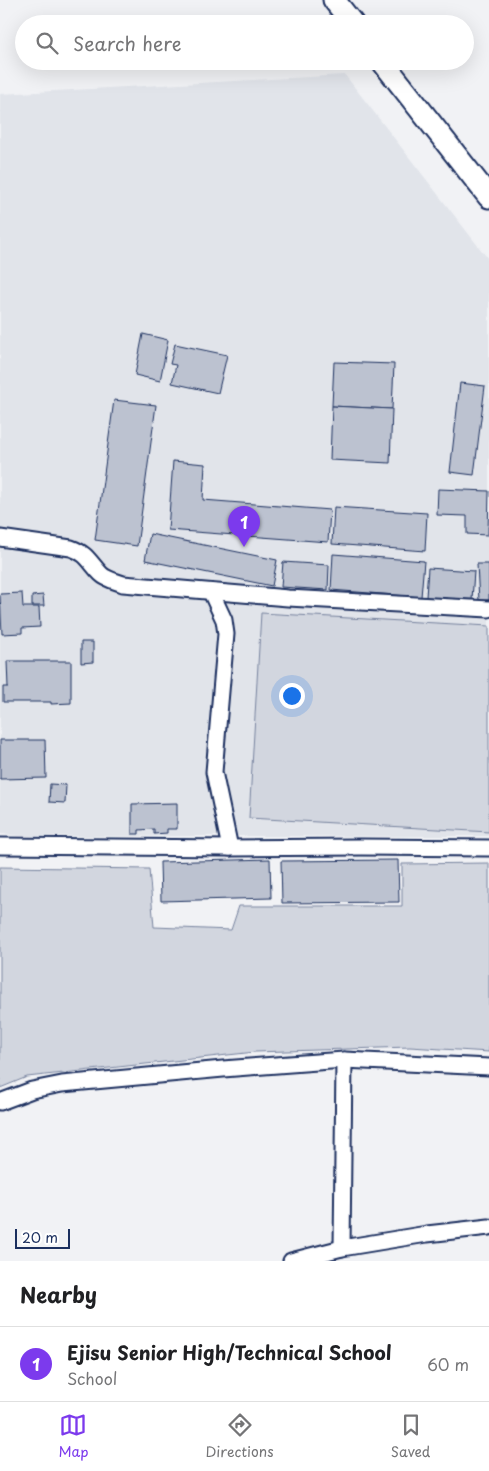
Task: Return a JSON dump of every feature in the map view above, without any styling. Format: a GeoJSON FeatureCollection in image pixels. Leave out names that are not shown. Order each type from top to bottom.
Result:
{"type":"FeatureCollection","features":[{"type":"Feature","properties":{"kind":"main road"},"geometry":{"type":"LineString","coordinates":[[334,0],[346,15]]}},
{"type":"Feature","properties":{"kind":"main road"},"geometry":{"type":"LineString","coordinates":[[389,70],[489,197]]}},
{"type":"Feature","properties":{"kind":"street"},"geometry":{"type":"LineString","coordinates":[[0,538],[81,551],[101,574],[108,579],[124,584],[288,598],[489,609]]}},
{"type":"Feature","properties":{"kind":"street"},"geometry":{"type":"LineString","coordinates":[[211,592],[224,620],[226,634],[214,772],[230,848]]}},
{"type":"Feature","properties":{"kind":"street"},"geometry":{"type":"LineString","coordinates":[[0,846],[489,848]]}},
{"type":"Feature","properties":{"kind":"street"},"geometry":{"type":"LineString","coordinates":[[0,1102],[32,1090],[62,1084],[344,1060],[489,1067]]}},
{"type":"Feature","properties":{"kind":"street"},"geometry":{"type":"LineString","coordinates":[[342,1248],[344,1060]]}},
{"type":"Feature","properties":{"kind":"street"},"geometry":{"type":"LineString","coordinates":[[291,1261],[342,1248],[427,1234],[489,1227]]}},
{"type":"Feature","properties":{"kind":"shaded area"},"geometry":{"type":"Polygon","coordinates":[[[345,75],[489,260],[489,836],[23,836],[0,834],[0,94],[345,75]]]}},
{"type":"Feature","properties":{"kind":"shaded area"},"geometry":{"type":"Polygon","coordinates":[[[261,613],[489,626],[489,832],[249,818],[261,613]]]}},
{"type":"Feature","properties":{"kind":"shaded area"},"geometry":{"type":"Polygon","coordinates":[[[489,863],[489,1052],[410,1047],[255,1052],[27,1077],[0,1088],[0,867],[149,869],[154,927],[231,930],[239,906],[402,906],[402,864],[489,863]]]}},
{"type":"Feature","properties":{"kind":"building"},"geometry":{"type":"Polygon","coordinates":[[[143,334],[168,340],[160,381],[135,375],[143,334]]]}},
{"type":"Feature","properties":{"kind":"building"},"geometry":{"type":"Polygon","coordinates":[[[175,344],[227,355],[218,393],[172,383],[176,365],[170,364],[175,344]]]}},
{"type":"Feature","properties":{"kind":"building"},"geometry":{"type":"Polygon","coordinates":[[[334,362],[394,364],[392,409],[332,406],[334,362]]]}},
{"type":"Feature","properties":{"kind":"building"},"geometry":{"type":"Polygon","coordinates":[[[460,383],[485,386],[474,475],[450,472],[460,383]]]}},
{"type":"Feature","properties":{"kind":"building"},"geometry":{"type":"Polygon","coordinates":[[[114,400],[156,405],[137,546],[95,540],[114,400]]]}},
{"type":"Feature","properties":{"kind":"building"},"geometry":{"type":"Polygon","coordinates":[[[332,406],[392,409],[390,463],[330,460],[332,406]]]}},
{"type":"Feature","properties":{"kind":"building"},"geometry":{"type":"Polygon","coordinates":[[[173,461],[205,464],[203,500],[330,510],[328,542],[168,530],[173,461]]]}},
{"type":"Feature","properties":{"kind":"building"},"geometry":{"type":"Polygon","coordinates":[[[438,489],[489,491],[488,535],[467,534],[467,516],[437,515],[438,489]]]}},
{"type":"Feature","properties":{"kind":"building"},"geometry":{"type":"Polygon","coordinates":[[[334,507],[427,513],[425,551],[332,544],[334,507]]]}},
{"type":"Feature","properties":{"kind":"building"},"geometry":{"type":"Polygon","coordinates":[[[150,534],[277,560],[272,586],[145,560],[150,534]]]}},
{"type":"Feature","properties":{"kind":"building"},"geometry":{"type":"Polygon","coordinates":[[[333,554],[424,561],[421,597],[331,590],[333,554]]]}},
{"type":"Feature","properties":{"kind":"building"},"geometry":{"type":"Polygon","coordinates":[[[283,562],[329,565],[328,590],[281,587],[283,562]]]}},
{"type":"Feature","properties":{"kind":"building"},"geometry":{"type":"Polygon","coordinates":[[[477,564],[489,564],[489,600],[479,601],[477,564]]]}},
{"type":"Feature","properties":{"kind":"building"},"geometry":{"type":"Polygon","coordinates":[[[428,568],[474,571],[472,600],[426,597],[428,568]]]}},
{"type":"Feature","properties":{"kind":"building"},"geometry":{"type":"Polygon","coordinates":[[[22,593],[23,607],[39,607],[40,627],[22,628],[22,633],[2,634],[0,594],[22,593]]]}},
{"type":"Feature","properties":{"kind":"building"},"geometry":{"type":"Polygon","coordinates":[[[43,595],[44,606],[32,606],[32,596],[43,595]]]}},
{"type":"Feature","properties":{"kind":"building"},"geometry":{"type":"Polygon","coordinates":[[[81,642],[93,642],[93,662],[81,663],[81,642]]]}},
{"type":"Feature","properties":{"kind":"building"},"geometry":{"type":"Polygon","coordinates":[[[7,661],[71,661],[71,703],[3,702],[3,687],[8,687],[7,661]]]}},
{"type":"Feature","properties":{"kind":"building"},"geometry":{"type":"Polygon","coordinates":[[[0,740],[45,740],[46,778],[0,779],[0,740]]]}},
{"type":"Feature","properties":{"kind":"building"},"geometry":{"type":"Polygon","coordinates":[[[50,784],[66,785],[65,803],[49,802],[50,784]]]}},
{"type":"Feature","properties":{"kind":"building"},"geometry":{"type":"Polygon","coordinates":[[[177,803],[177,829],[167,829],[167,833],[154,834],[154,829],[139,830],[139,834],[132,834],[132,804],[177,803]]]}},
{"type":"Feature","properties":{"kind":"building"},"geometry":{"type":"Polygon","coordinates":[[[270,859],[271,898],[161,901],[160,862],[270,859]]]}},
{"type":"Feature","properties":{"kind":"building"},"geometry":{"type":"Polygon","coordinates":[[[398,860],[399,902],[282,903],[281,861],[398,860]]]}},
{"type":"Feature","properties":{"kind":"place","name":"Ejisu Senior High/Technical School"},"geometry":{"type":"Point","coordinates":[244,547]}}]}
